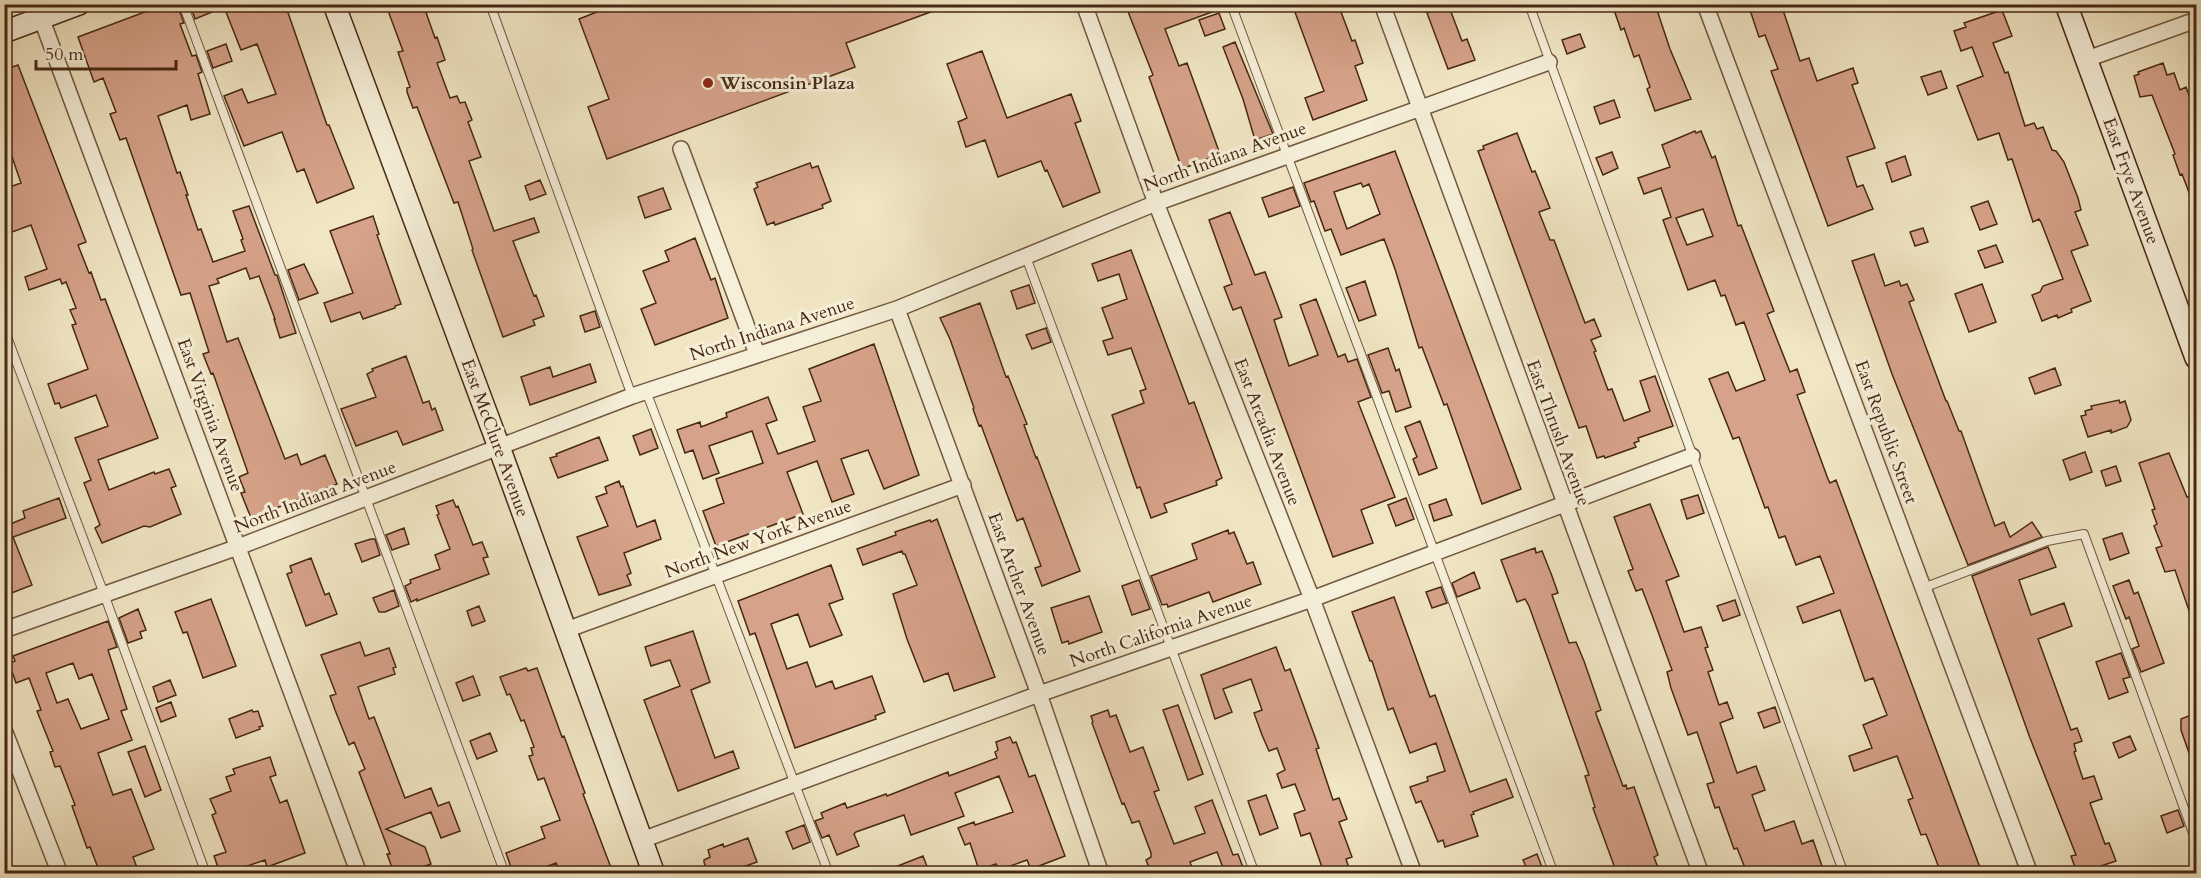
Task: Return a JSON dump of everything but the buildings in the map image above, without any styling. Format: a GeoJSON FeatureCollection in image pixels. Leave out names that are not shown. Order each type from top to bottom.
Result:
{"type":"FeatureCollection","features":[{"type":"Feature","properties":{"kind":"street"},"geometry":{"type":"LineString","coordinates":[[4,32],[38,12],[79,4]]}},
{"type":"Feature","properties":{"kind":"street","name":"East McClure Avenue"},"geometry":{"type":"LineString","coordinates":[[334,4],[654,873]]}},
{"type":"Feature","properties":{"kind":"street","name":"East Arcadia Avenue"},"geometry":{"type":"LineString","coordinates":[[1084,4],[1156,203],[1312,599],[1414,873]]}},
{"type":"Feature","properties":{"kind":"street","name":"East Thrush Avenue"},"geometry":{"type":"LineString","coordinates":[[1382,4],[1563,503],[1701,873]]}},
{"type":"Feature","properties":{"kind":"street","name":"East Republic Street"},"geometry":{"type":"LineString","coordinates":[[1705,4],[2030,873]]}},
{"type":"Feature","properties":{"kind":"street","name":"East Frye Avenue"},"geometry":{"type":"LineString","coordinates":[[2066,4],[2196,357]]}},
{"type":"Feature","properties":{"kind":"street","name":"East Virginia Avenue"},"geometry":{"type":"LineString","coordinates":[[38,12],[359,873]]}},
{"type":"Feature","properties":{"kind":"street"},"geometry":{"type":"LineString","coordinates":[[2086,59],[2196,20]]}},
{"type":"Feature","properties":{"kind":"street","name":"North Indiana Avenue"},"geometry":{"type":"LineString","coordinates":[[4,630],[238,547],[639,393],[897,309],[1156,203],[1550,62]]}},
{"type":"Feature","properties":{"kind":"street"},"geometry":{"type":"LineString","coordinates":[[681,149],[757,354]]}},
{"type":"Feature","properties":{"kind":"street","name":"East Archer Avenue"},"geometry":{"type":"LineString","coordinates":[[897,309],[1039,694],[1101,873]]}},
{"type":"Feature","properties":{"kind":"street","name":"North California Avenue"},"geometry":{"type":"LineString","coordinates":[[642,840],[1039,694],[1312,599],[1692,456]]}},
{"type":"Feature","properties":{"kind":"street","name":"North New York Avenue"},"geometry":{"type":"LineString","coordinates":[[566,630],[963,485]]}},
{"type":"Feature","properties":{"kind":"street"},"geometry":{"type":"LineString","coordinates":[[4,730],[60,873]]}},
{"type":"Feature","properties":{"kind":"lane"},"geometry":{"type":"LineString","coordinates":[[183,4],[505,873]]}},
{"type":"Feature","properties":{"kind":"lane"},"geometry":{"type":"LineString","coordinates":[[490,4],[639,393],[717,575],[829,873]]}},
{"type":"Feature","properties":{"kind":"lane"},"geometry":{"type":"LineString","coordinates":[[1231,4],[1554,873]]}},
{"type":"Feature","properties":{"kind":"lane"},"geometry":{"type":"LineString","coordinates":[[1529,4],[1844,873]]}},
{"type":"Feature","properties":{"kind":"lane"},"geometry":{"type":"LineString","coordinates":[[1026,257],[1256,873]]}},
{"type":"Feature","properties":{"kind":"lane"},"geometry":{"type":"LineString","coordinates":[[4,329],[206,873]]}},
{"type":"Feature","properties":{"kind":"lane"},"geometry":{"type":"LineString","coordinates":[[1923,588],[2048,541],[2084,534],[2196,841]]}},
{"type":"Feature","properties":{"kind":"place","name":"Wisconsin Plaza"},"geometry":{"type":"Point","coordinates":[708,83]}}]}
